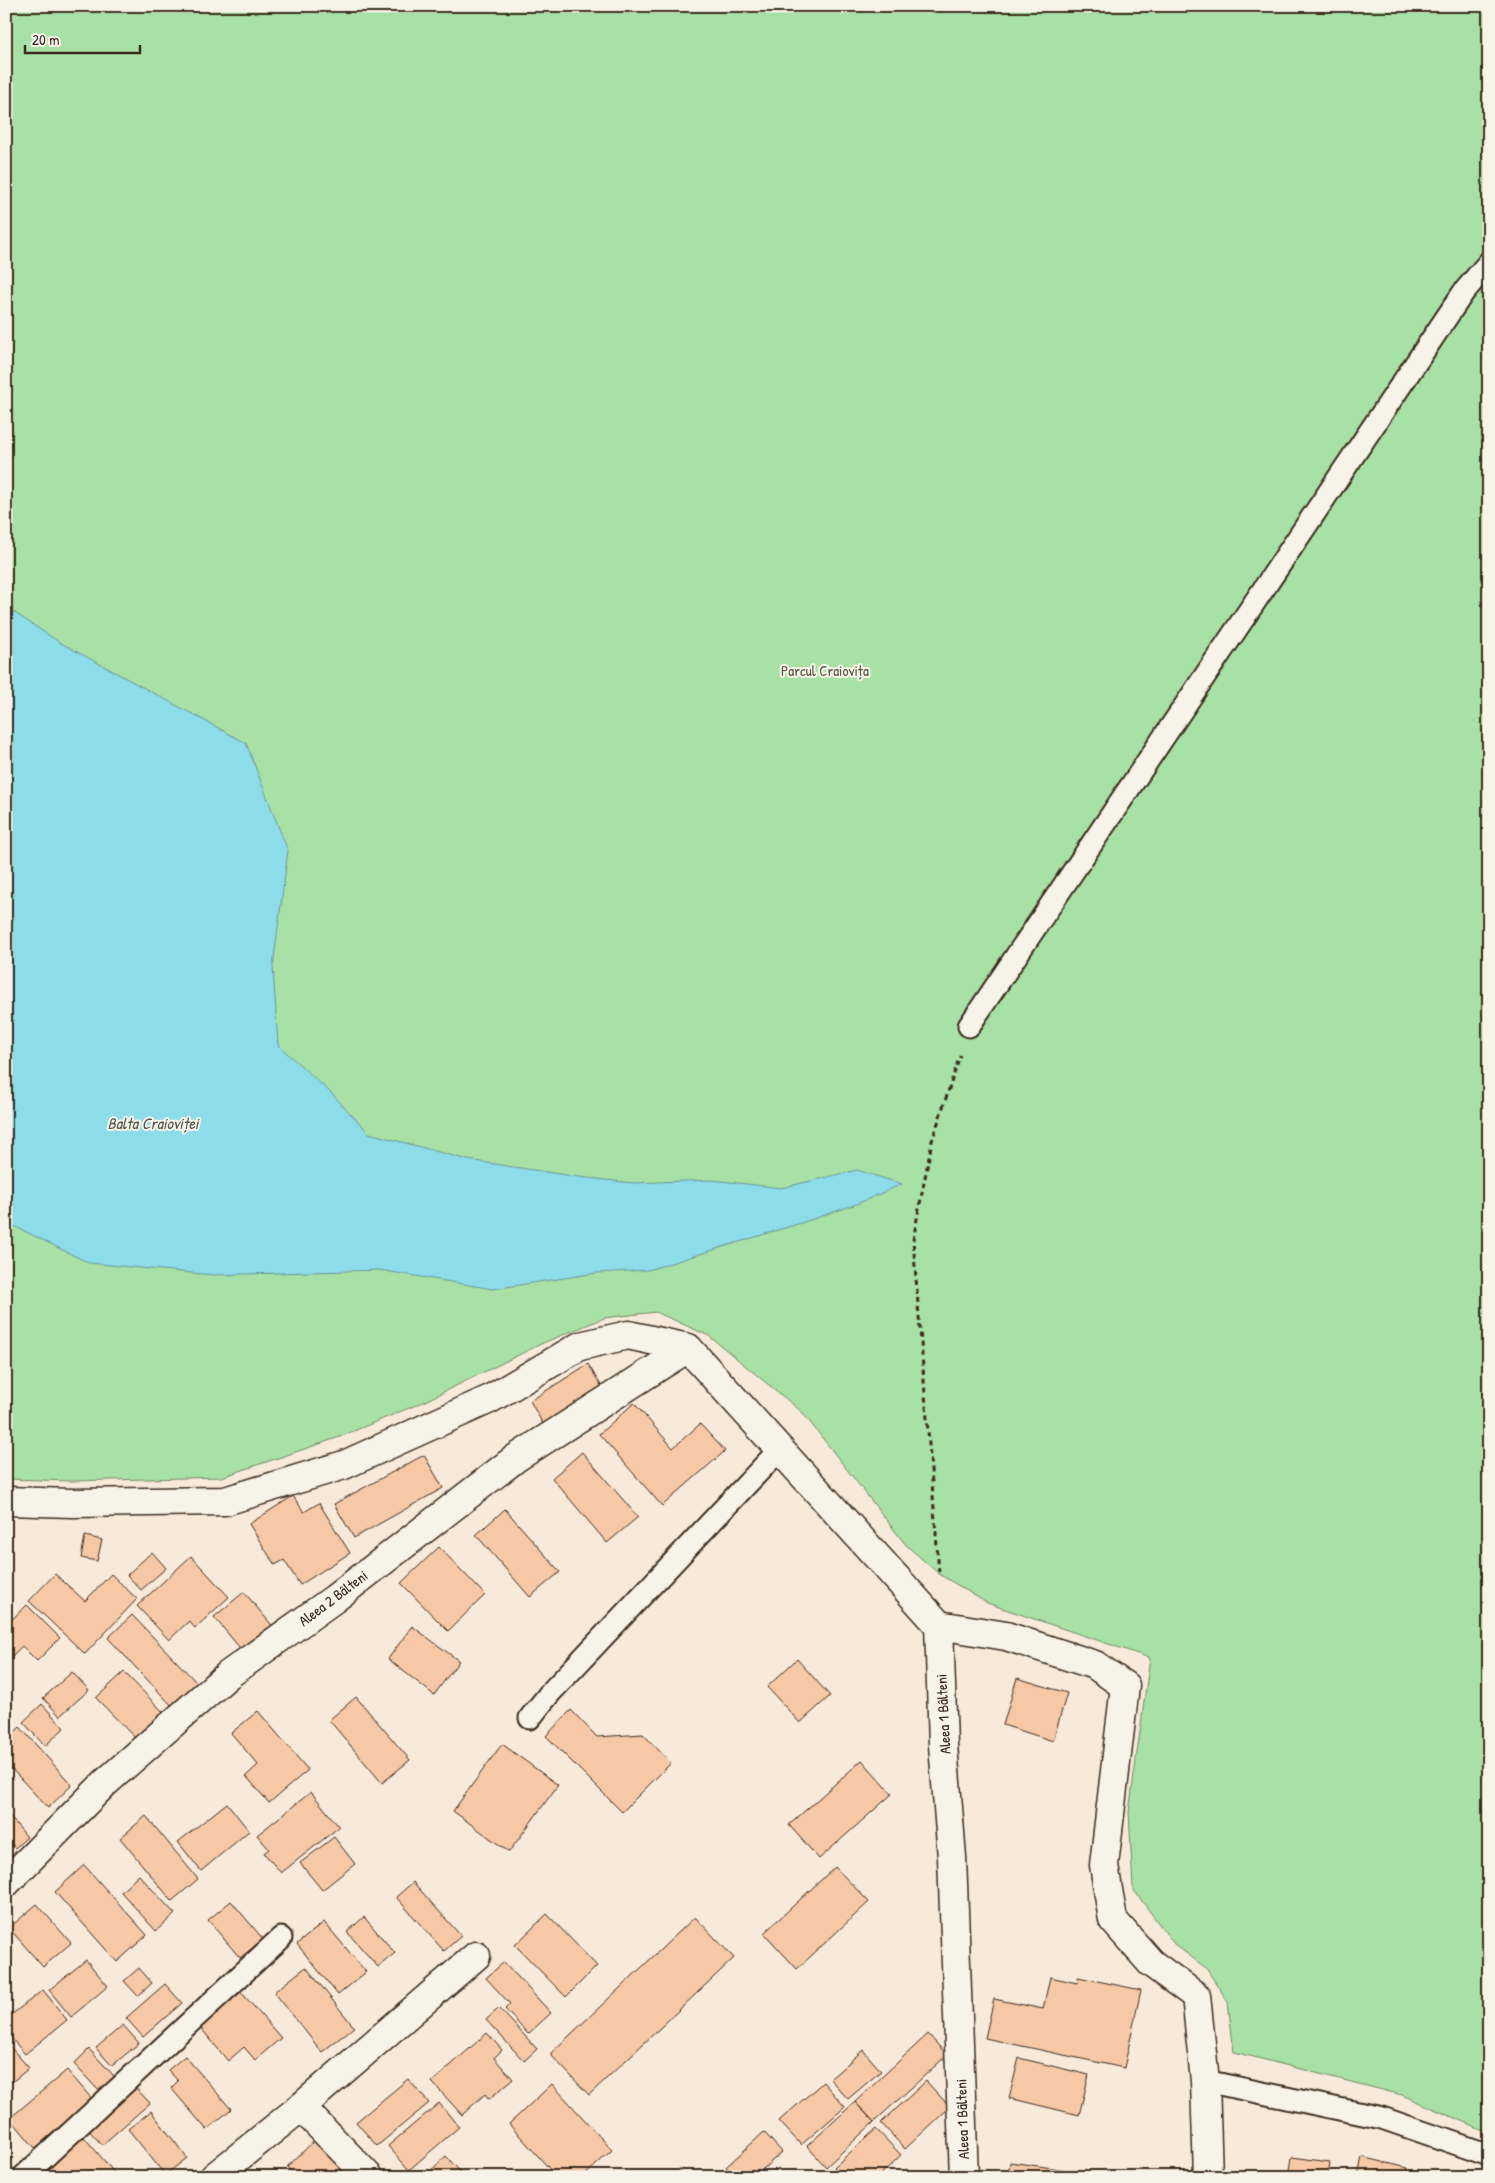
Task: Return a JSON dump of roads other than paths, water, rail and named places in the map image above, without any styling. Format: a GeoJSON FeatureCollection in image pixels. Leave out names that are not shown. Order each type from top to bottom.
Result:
{"type":"FeatureCollection","features":[{"type":"Feature","properties":{"kind":"street"},"geometry":{"type":"LineString","coordinates":[[6,1501],[72,1503],[225,1501],[344,1465],[490,1399],[580,1346],[628,1336],[688,1348],[939,1626],[1006,1636],[1095,1665],[1125,1686],[1104,1865],[1114,1920],[1151,1963],[1196,1996],[1205,2081],[1208,2177]]}},
{"type":"Feature","properties":{"kind":"street","name":"Aleea 2 Bâlteni"},"geometry":{"type":"LineString","coordinates":[[6,1884],[105,1783],[228,1675],[334,1599],[516,1458],[688,1348]]}},
{"type":"Feature","properties":{"kind":"street","name":"Aleea 1 Bâlteni"},"geometry":{"type":"LineString","coordinates":[[939,1626],[944,1744],[952,1856],[964,2177]]}},
{"type":"Feature","properties":{"kind":"street"},"geometry":{"type":"LineString","coordinates":[[214,2177],[301,2107],[476,1956]]}},
{"type":"Feature","properties":{"kind":"street"},"geometry":{"type":"LineString","coordinates":[[301,2107],[369,2177]]}},
{"type":"Feature","properties":{"kind":"lane"},"geometry":{"type":"LineString","coordinates":[[969,1026],[1458,301],[1489,262]]}},
{"type":"Feature","properties":{"kind":"lane"},"geometry":{"type":"LineString","coordinates":[[530,1718],[550,1693],[779,1450]]}},
{"type":"Feature","properties":{"kind":"lane"},"geometry":{"type":"LineString","coordinates":[[23,2177],[281,1938]]}},
{"type":"Feature","properties":{"kind":"lane"},"geometry":{"type":"LineString","coordinates":[[1205,2081],[1382,2118],[1489,2155]]}},
{"type":"Feature","properties":{"kind":"water","name":"Balta Craioviței"},"geometry":{"type":"Polygon","coordinates":[[[6,607],[59,642],[246,743],[288,851],[273,966],[278,1045],[330,1092],[369,1133],[468,1160],[579,1177],[633,1183],[712,1180],[781,1188],[857,1170],[902,1184],[857,1204],[801,1223],[648,1270],[597,1273],[493,1289],[379,1270],[213,1275],[89,1263],[6,1222],[6,607]]]}},
{"type":"Feature","properties":{"kind":"park label","name":"Parcul Craiovița"},"geometry":{"type":"Point","coordinates":[825,670]}}]}
